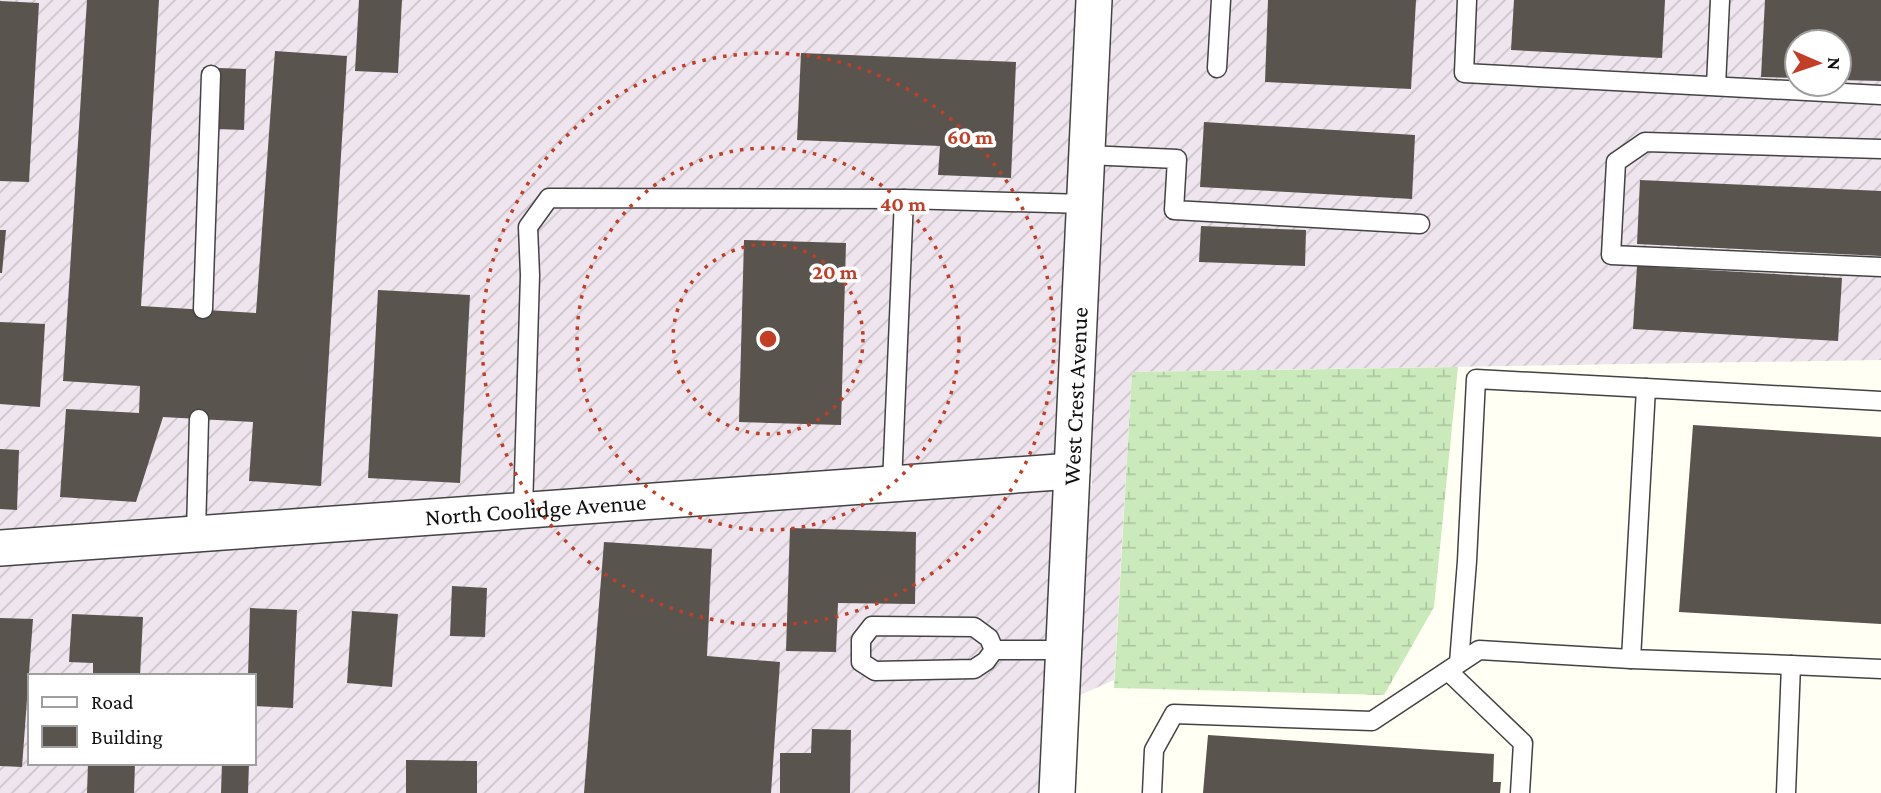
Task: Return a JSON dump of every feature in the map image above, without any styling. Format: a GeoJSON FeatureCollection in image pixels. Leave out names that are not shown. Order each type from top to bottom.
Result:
{"type":"FeatureCollection","features":[{"type":"Feature","properties":{"kind":"street","name":"West Crest Avenue"},"geometry":{"type":"LineString","coordinates":[[1057,793],[1094,0]]}},
{"type":"Feature","properties":{"kind":"street","name":"North Coolidge Avenue"},"geometry":{"type":"LineString","coordinates":[[0,548],[1072,471]]}},
{"type":"Feature","properties":{"kind":"lane"},"geometry":{"type":"LineString","coordinates":[[1217,68],[1221,0]]}},
{"type":"Feature","properties":{"kind":"lane"},"geometry":{"type":"LineString","coordinates":[[1467,0],[1464,73],[1881,94]]}},
{"type":"Feature","properties":{"kind":"lane"},"geometry":{"type":"LineString","coordinates":[[1716,86],[1720,0]]}},
{"type":"Feature","properties":{"kind":"lane"},"geometry":{"type":"LineString","coordinates":[[203,309],[211,75]]}},
{"type":"Feature","properties":{"kind":"lane"},"geometry":{"type":"LineString","coordinates":[[1881,149],[1645,142],[1616,162],[1611,255],[1881,267]]}},
{"type":"Feature","properties":{"kind":"lane"},"geometry":{"type":"LineString","coordinates":[[1087,155],[1177,159],[1174,210],[1420,224]]}},
{"type":"Feature","properties":{"kind":"lane"},"geometry":{"type":"LineString","coordinates":[[523,509],[530,275],[528,227],[549,198],[904,199],[1084,204]]}},
{"type":"Feature","properties":{"kind":"lane"},"geometry":{"type":"LineString","coordinates":[[892,484],[904,199]]}},
{"type":"Feature","properties":{"kind":"lane"},"geometry":{"type":"LineString","coordinates":[[1520,793],[1522,743],[1453,667],[1467,561],[1476,379],[1881,401]]}},
{"type":"Feature","properties":{"kind":"lane"},"geometry":{"type":"LineString","coordinates":[[1631,659],[1646,388]]}},
{"type":"Feature","properties":{"kind":"lane"},"geometry":{"type":"LineString","coordinates":[[196,533],[199,419]]}},
{"type":"Feature","properties":{"kind":"lane"},"geometry":{"type":"LineString","coordinates":[[872,626],[974,627],[989,638],[994,650],[986,661],[974,669],[875,671],[862,662],[861,640],[872,626]]}},
{"type":"Feature","properties":{"kind":"lane"},"geometry":{"type":"LineString","coordinates":[[994,650],[1064,650]]}},
{"type":"Feature","properties":{"kind":"lane"},"geometry":{"type":"LineString","coordinates":[[1152,793],[1154,750],[1174,715],[1372,721],[1479,650],[1881,669]]}},
{"type":"Feature","properties":{"kind":"lane"},"geometry":{"type":"LineString","coordinates":[[1786,793],[1791,665]]}},
{"type":"Feature","properties":{"kind":"shaded area"},"geometry":{"type":"Polygon","coordinates":[[[0,0],[1076,0],[1054,456],[0,531],[0,0]]]}},
{"type":"Feature","properties":{"kind":"shaded area"},"geometry":{"type":"Polygon","coordinates":[[[1113,0],[1881,0],[1881,360],[1132,372],[1114,680],[1080,695],[1113,0]]]}},
{"type":"Feature","properties":{"kind":"shaded area"},"geometry":{"type":"Polygon","coordinates":[[[1053,489],[1038,793],[0,793],[0,564],[1053,489]]]}},
{"type":"Feature","properties":{"kind":"green space"},"geometry":{"type":"Polygon","coordinates":[[[1458,367],[1434,607],[1384,695],[1114,688],[1132,372],[1458,367]]]}},
{"type":"Feature","properties":{"kind":"building"},"geometry":{"type":"Polygon","coordinates":[[[87,0],[159,0],[141,306],[256,313],[275,51],[347,56],[321,486],[249,481],[253,422],[163,417],[136,502],[60,497],[66,409],[139,413],[140,386],[63,381],[87,0]]]}},
{"type":"Feature","properties":{"kind":"building"},"geometry":{"type":"Polygon","coordinates":[[[359,0],[402,0],[398,73],[355,71],[359,0]]]}},
{"type":"Feature","properties":{"kind":"building"},"geometry":{"type":"Polygon","coordinates":[[[1268,0],[1416,0],[1411,89],[1265,82],[1268,0]]]}},
{"type":"Feature","properties":{"kind":"building"},"geometry":{"type":"Polygon","coordinates":[[[1514,0],[1665,0],[1662,58],[1511,50],[1514,0]]]}},
{"type":"Feature","properties":{"kind":"building"},"geometry":{"type":"Polygon","coordinates":[[[1765,0],[1881,0],[1881,81],[1853,80],[1853,28],[1783,28],[1783,78],[1761,77],[1765,0]]]}},
{"type":"Feature","properties":{"kind":"building"},"geometry":{"type":"Polygon","coordinates":[[[0,1],[39,3],[29,182],[0,181],[0,1]]]}},
{"type":"Feature","properties":{"kind":"building"},"geometry":{"type":"Polygon","coordinates":[[[801,53],[1016,62],[1011,178],[938,175],[940,146],[797,140],[801,53]]]}},
{"type":"Feature","properties":{"kind":"building"},"geometry":{"type":"Polygon","coordinates":[[[219,68],[246,69],[244,130],[217,129],[219,68]]]}},
{"type":"Feature","properties":{"kind":"building"},"geometry":{"type":"Polygon","coordinates":[[[1204,122],[1415,135],[1412,199],[1200,187],[1204,122]]]}},
{"type":"Feature","properties":{"kind":"building"},"geometry":{"type":"Polygon","coordinates":[[[1640,180],[1881,191],[1881,256],[1637,244],[1640,180]]]}},
{"type":"Feature","properties":{"kind":"building"},"geometry":{"type":"Polygon","coordinates":[[[1201,226],[1306,230],[1305,266],[1199,262],[1201,226]]]}},
{"type":"Feature","properties":{"kind":"building"},"geometry":{"type":"Polygon","coordinates":[[[0,230],[6,230],[2,273],[0,273],[0,230]]]}},
{"type":"Feature","properties":{"kind":"building"},"geometry":{"type":"Polygon","coordinates":[[[744,240],[846,243],[841,425],[739,422],[744,240]]]}},
{"type":"Feature","properties":{"kind":"building"},"geometry":{"type":"Polygon","coordinates":[[[1637,266],[1842,278],[1838,341],[1633,329],[1637,266]]]}},
{"type":"Feature","properties":{"kind":"building"},"geometry":{"type":"Polygon","coordinates":[[[378,290],[470,295],[460,483],[368,478],[378,290]]]}},
{"type":"Feature","properties":{"kind":"building"},"geometry":{"type":"Polygon","coordinates":[[[0,322],[45,324],[40,407],[0,404],[0,322]]]}},
{"type":"Feature","properties":{"kind":"building"},"geometry":{"type":"Polygon","coordinates":[[[1693,425],[1881,437],[1881,624],[1679,612],[1693,425]]]}},
{"type":"Feature","properties":{"kind":"building"},"geometry":{"type":"Polygon","coordinates":[[[0,449],[19,450],[17,510],[0,509],[0,449]]]}},
{"type":"Feature","properties":{"kind":"building"},"geometry":{"type":"Polygon","coordinates":[[[790,528],[916,532],[915,604],[838,603],[836,652],[786,651],[790,528]]]}},
{"type":"Feature","properties":{"kind":"building"},"geometry":{"type":"Polygon","coordinates":[[[604,542],[712,549],[707,656],[780,662],[771,793],[584,793],[604,542]]]}},
{"type":"Feature","properties":{"kind":"building"},"geometry":{"type":"Polygon","coordinates":[[[452,586],[487,588],[485,637],[450,636],[452,586]]]}},
{"type":"Feature","properties":{"kind":"building"},"geometry":{"type":"Polygon","coordinates":[[[250,608],[297,610],[293,708],[256,706],[256,674],[248,674],[250,608]]]}},
{"type":"Feature","properties":{"kind":"building"},"geometry":{"type":"Polygon","coordinates":[[[352,611],[398,614],[392,687],[347,683],[352,611]]]}},
{"type":"Feature","properties":{"kind":"building"},"geometry":{"type":"Polygon","coordinates":[[[72,614],[143,617],[140,674],[93,674],[93,663],[69,662],[72,614]]]}},
{"type":"Feature","properties":{"kind":"building"},"geometry":{"type":"Polygon","coordinates":[[[0,618],[33,619],[22,767],[0,766],[0,618]]]}},
{"type":"Feature","properties":{"kind":"building"},"geometry":{"type":"Polygon","coordinates":[[[812,729],[851,730],[850,793],[780,793],[780,753],[811,753],[812,729]]]}},
{"type":"Feature","properties":{"kind":"building"},"geometry":{"type":"Polygon","coordinates":[[[1208,735],[1494,754],[1493,782],[1501,782],[1500,793],[1203,793],[1208,735]]]}},
{"type":"Feature","properties":{"kind":"building"},"geometry":{"type":"Polygon","coordinates":[[[406,760],[477,761],[477,793],[406,793],[406,760]]]}},
{"type":"Feature","properties":{"kind":"building"},"geometry":{"type":"Polygon","coordinates":[[[88,765],[135,765],[134,793],[87,793],[88,765]]]}},
{"type":"Feature","properties":{"kind":"building"},"geometry":{"type":"Polygon","coordinates":[[[222,765],[249,765],[248,793],[221,793],[222,765]]]}}]}
